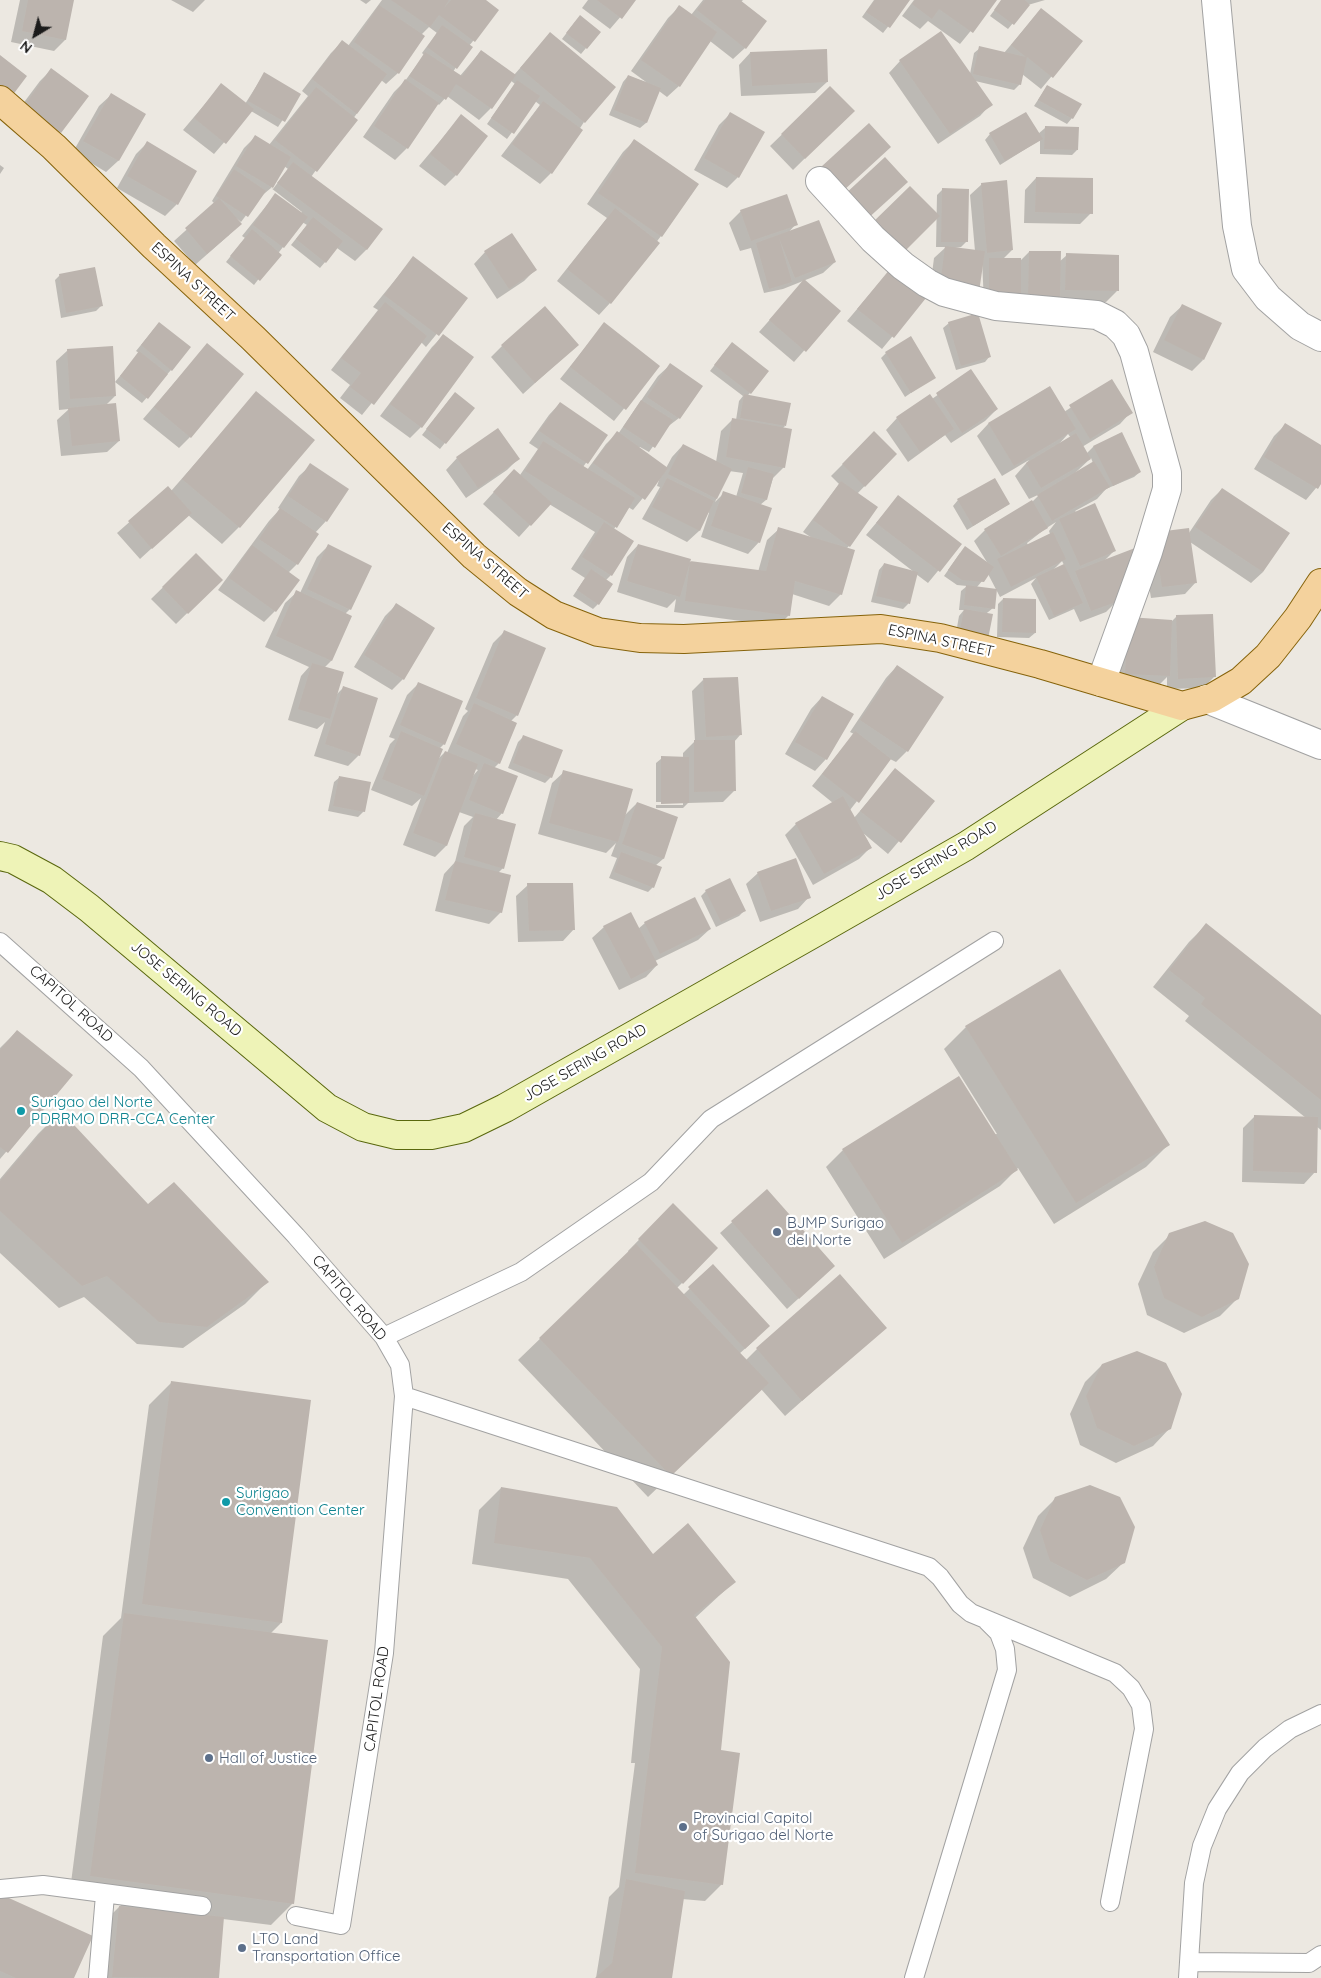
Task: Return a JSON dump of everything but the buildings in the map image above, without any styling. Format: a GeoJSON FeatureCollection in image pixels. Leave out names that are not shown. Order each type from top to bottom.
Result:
{"type":"FeatureCollection","features":[{"type":"Feature","properties":{"kind":"main road","name":"ESPINA STREET"},"geometry":{"type":"LineString","coordinates":[[0,100],[54,148],[154,246],[254,338],[474,556],[518,592],[554,615],[598,632],[640,638],[684,639],[881,629],[940,638],[1101,682],[1194,703]]}},
{"type":"Feature","properties":{"kind":"main road"},"geometry":{"type":"LineString","coordinates":[[1194,703],[1241,682],[1268,656],[1298,618],[1321,583]]}},
{"type":"Feature","properties":{"kind":"main road","name":"JOSE SERING ROAD"},"geometry":{"type":"LineString","coordinates":[[0,856],[12,859],[52,880],[89,908],[327,1108],[363,1127],[396,1136],[431,1135],[464,1128],[505,1108],[966,846],[1194,703]]}},
{"type":"Feature","properties":{"kind":"street"},"geometry":{"type":"LineString","coordinates":[[1216,0],[1237,226],[1246,269],[1268,298],[1300,326],[1321,337]]}},
{"type":"Feature","properties":{"kind":"street"},"geometry":{"type":"LineString","coordinates":[[820,181],[872,239],[926,283],[944,292],[996,306],[1096,315],[1115,324],[1126,335],[1134,352],[1165,463],[1167,489],[1145,560],[1101,682]]}},
{"type":"Feature","properties":{"kind":"street"},"geometry":{"type":"LineString","coordinates":[[1194,703],[1321,745]]}},
{"type":"Feature","properties":{"kind":"lane"},"geometry":{"type":"LineString","coordinates":[[384,1337],[521,1272],[651,1182],[711,1119],[994,941]]}},
{"type":"Feature","properties":{"kind":"lane","name":"CAPITOL ROAD"},"geometry":{"type":"LineString","coordinates":[[0,942],[141,1068],[296,1236],[384,1337],[400,1365],[404,1396],[384,1653],[341,1925],[296,1916]]}},
{"type":"Feature","properties":{"kind":"lane"},"geometry":{"type":"LineString","coordinates":[[404,1396],[929,1567],[940,1577],[960,1604],[972,1613],[1115,1673],[1131,1688],[1141,1705],[1144,1730],[1110,1902]]}},
{"type":"Feature","properties":{"kind":"lane"},"geometry":{"type":"LineString","coordinates":[[914,1978],[1007,1670],[1004,1648],[998,1633],[985,1619]]}},
{"type":"Feature","properties":{"kind":"lane"},"geometry":{"type":"LineString","coordinates":[[1321,1714],[1290,1728],[1266,1748],[1240,1773],[1217,1809],[1202,1846],[1194,1883],[1188,1970],[1309,1963],[1321,1956]]}},
{"type":"Feature","properties":{"kind":"lane"},"geometry":{"type":"LineString","coordinates":[[0,1889],[43,1885],[106,1895],[202,1906]]}},
{"type":"Feature","properties":{"kind":"lane"},"geometry":{"type":"LineString","coordinates":[[98,1978],[106,1895]]}},
{"type":"Feature","properties":{"kind":"place","name":"Surigao del Norte PDRRMO DRR-CCA Center"},"geometry":{"type":"Point","coordinates":[21,1111]}},
{"type":"Feature","properties":{"kind":"place","name":"BJMP Surigao del Norte"},"geometry":{"type":"Point","coordinates":[777,1232]}},
{"type":"Feature","properties":{"kind":"place","name":"Surigao Convention Center"},"geometry":{"type":"Point","coordinates":[226,1502]}},
{"type":"Feature","properties":{"kind":"place","name":"Hall of Justice"},"geometry":{"type":"Point","coordinates":[209,1758]}},
{"type":"Feature","properties":{"kind":"place","name":"Provincial Capitol of Surigao del Norte"},"geometry":{"type":"Point","coordinates":[683,1827]}},
{"type":"Feature","properties":{"kind":"place","name":"LTO Land Transportation Office"},"geometry":{"type":"Point","coordinates":[242,1948]}}]}
